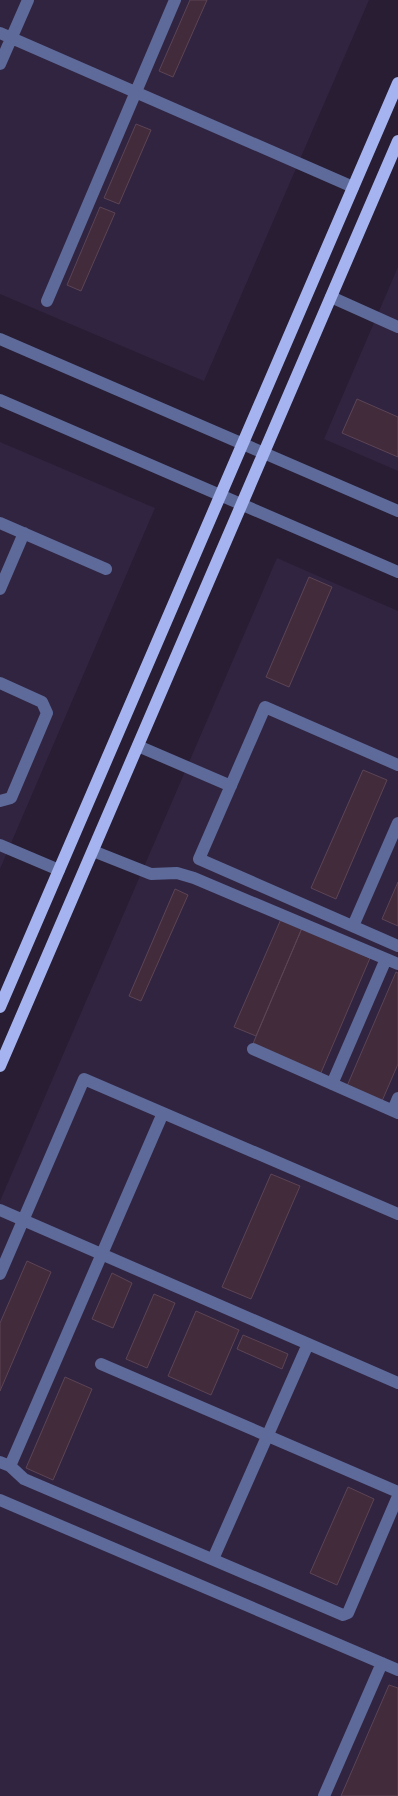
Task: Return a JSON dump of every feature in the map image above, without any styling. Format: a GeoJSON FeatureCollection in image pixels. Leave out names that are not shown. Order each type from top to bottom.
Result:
{"type":"FeatureCollection","features":[{"type":"Feature","properties":{"kind":"main road"},"geometry":{"type":"LineString","coordinates":[[0,1007],[398,83]]}},
{"type":"Feature","properties":{"kind":"main road"},"geometry":{"type":"LineString","coordinates":[[0,1066],[398,141]]}},
{"type":"Feature","properties":{"kind":"street"},"geometry":{"type":"LineString","coordinates":[[0,64],[6,36],[28,0]]}},
{"type":"Feature","properties":{"kind":"street"},"geometry":{"type":"LineString","coordinates":[[47,301],[175,0]]}},
{"type":"Feature","properties":{"kind":"street"},"geometry":{"type":"LineString","coordinates":[[6,36],[353,187]]}},
{"type":"Feature","properties":{"kind":"street"},"geometry":{"type":"LineString","coordinates":[[331,297],[398,326]]}},
{"type":"Feature","properties":{"kind":"street"},"geometry":{"type":"LineString","coordinates":[[0,339],[398,511]]}},
{"type":"Feature","properties":{"kind":"street"},"geometry":{"type":"LineString","coordinates":[[0,400],[398,572]]}},
{"type":"Feature","properties":{"kind":"street"},"geometry":{"type":"LineString","coordinates":[[0,523],[106,569]]}},
{"type":"Feature","properties":{"kind":"street"},"geometry":{"type":"LineString","coordinates":[[0,589],[24,533]]}},
{"type":"Feature","properties":{"kind":"street"},"geometry":{"type":"LineString","coordinates":[[0,683],[42,702],[47,713],[10,798],[0,801]]}},
{"type":"Feature","properties":{"kind":"street"},"geometry":{"type":"LineString","coordinates":[[398,764],[265,707],[199,858],[398,946]]}},
{"type":"Feature","properties":{"kind":"street"},"geometry":{"type":"LineString","coordinates":[[138,746],[231,786]]}},
{"type":"Feature","properties":{"kind":"street"},"geometry":{"type":"LineString","coordinates":[[353,926],[398,822]]}},
{"type":"Feature","properties":{"kind":"street"},"geometry":{"type":"LineString","coordinates":[[0,845],[59,870]]}},
{"type":"Feature","properties":{"kind":"street"},"geometry":{"type":"LineString","coordinates":[[93,851],[150,874],[177,873],[194,878],[392,962],[332,1084]]}},
{"type":"Feature","properties":{"kind":"street"},"geometry":{"type":"LineString","coordinates":[[253,1049],[395,1112],[398,1098]]}},
{"type":"Feature","properties":{"kind":"street"},"geometry":{"type":"LineString","coordinates":[[0,1274],[84,1079],[398,1214]]}},
{"type":"Feature","properties":{"kind":"street"},"geometry":{"type":"LineString","coordinates":[[101,1364],[398,1494],[348,1613],[343,1615],[24,1479],[5,1464],[163,1113]]}},
{"type":"Feature","properties":{"kind":"street"},"geometry":{"type":"LineString","coordinates":[[0,1210],[398,1383]]}},
{"type":"Feature","properties":{"kind":"street"},"geometry":{"type":"LineString","coordinates":[[213,1559],[308,1344]]}},
{"type":"Feature","properties":{"kind":"street"},"geometry":{"type":"LineString","coordinates":[[0,1500],[398,1670]]}},
{"type":"Feature","properties":{"kind":"street"},"geometry":{"type":"LineString","coordinates":[[324,1796],[382,1663]]}},
{"type":"Feature","properties":{"kind":"shaded area"},"geometry":{"type":"Polygon","coordinates":[[[0,0],[369,0],[204,381],[0,294],[0,0]]]}},
{"type":"Feature","properties":{"kind":"shaded area"},"geometry":{"type":"Polygon","coordinates":[[[398,267],[398,471],[324,439],[398,267]]]}},
{"type":"Feature","properties":{"kind":"shaded area"},"geometry":{"type":"Polygon","coordinates":[[[0,442],[155,508],[0,869],[0,442]]]}},
{"type":"Feature","properties":{"kind":"shaded area"},"geometry":{"type":"Polygon","coordinates":[[[277,558],[398,611],[398,1796],[0,1796],[0,1201],[277,558]]]}},
{"type":"Feature","properties":{"kind":"building"},"geometry":{"type":"Polygon","coordinates":[[[190,0],[207,0],[173,77],[159,71],[190,0]]]}},
{"type":"Feature","properties":{"kind":"building"},"geometry":{"type":"Polygon","coordinates":[[[136,124],[151,130],[119,204],[104,198],[136,124]]]}},
{"type":"Feature","properties":{"kind":"building"},"geometry":{"type":"Polygon","coordinates":[[[100,207],[115,213],[81,291],[67,285],[100,207]]]}},
{"type":"Feature","properties":{"kind":"building"},"geometry":{"type":"Polygon","coordinates":[[[357,399],[398,417],[398,457],[342,433],[357,399]]]}},
{"type":"Feature","properties":{"kind":"building"},"geometry":{"type":"Polygon","coordinates":[[[309,577],[332,587],[289,687],[266,677],[309,577]]]}},
{"type":"Feature","properties":{"kind":"building"},"geometry":{"type":"Polygon","coordinates":[[[363,770],[387,780],[336,899],[311,888],[363,770]]]}},
{"type":"Feature","properties":{"kind":"building"},"geometry":{"type":"Polygon","coordinates":[[[398,882],[398,926],[382,919],[398,882]]]}},
{"type":"Feature","properties":{"kind":"building"},"geometry":{"type":"Polygon","coordinates":[[[175,889],[188,895],[141,1001],[129,996],[175,889]]]}},
{"type":"Feature","properties":{"kind":"building"},"geometry":{"type":"Polygon","coordinates":[[[281,919],[302,928],[256,1036],[234,1027],[281,919]]]}},
{"type":"Feature","properties":{"kind":"building"},"geometry":{"type":"Polygon","coordinates":[[[302,928],[370,958],[320,1075],[252,1046],[302,928]]]}},
{"type":"Feature","properties":{"kind":"building"},"geometry":{"type":"Polygon","coordinates":[[[396,972],[398,973],[398,1064],[382,1101],[347,1086],[396,972]]]}},
{"type":"Feature","properties":{"kind":"building"},"geometry":{"type":"Polygon","coordinates":[[[271,1174],[300,1186],[251,1299],[222,1287],[271,1174]]]}},
{"type":"Feature","properties":{"kind":"building"},"geometry":{"type":"Polygon","coordinates":[[[27,1261],[51,1272],[0,1391],[0,1323],[27,1261]]]}},
{"type":"Feature","properties":{"kind":"building"},"geometry":{"type":"Polygon","coordinates":[[[112,1273],[132,1283],[113,1328],[92,1319],[112,1273]]]}},
{"type":"Feature","properties":{"kind":"building"},"geometry":{"type":"Polygon","coordinates":[[[154,1294],[175,1303],[147,1368],[126,1359],[154,1294]]]}},
{"type":"Feature","properties":{"kind":"building"},"geometry":{"type":"Polygon","coordinates":[[[196,1311],[239,1330],[211,1395],[168,1376],[196,1311]]]}},
{"type":"Feature","properties":{"kind":"building"},"geometry":{"type":"Polygon","coordinates":[[[243,1335],[288,1354],[282,1369],[237,1349],[243,1335]]]}},
{"type":"Feature","properties":{"kind":"building"},"geometry":{"type":"Polygon","coordinates":[[[65,1377],[92,1389],[53,1480],[26,1468],[65,1377]]]}},
{"type":"Feature","properties":{"kind":"building"},"geometry":{"type":"Polygon","coordinates":[[[348,1487],[374,1499],[337,1585],[310,1573],[348,1487]]]}},
{"type":"Feature","properties":{"kind":"building"},"geometry":{"type":"Polygon","coordinates":[[[389,1685],[398,1688],[398,1796],[341,1796],[389,1685]]]}}]}
